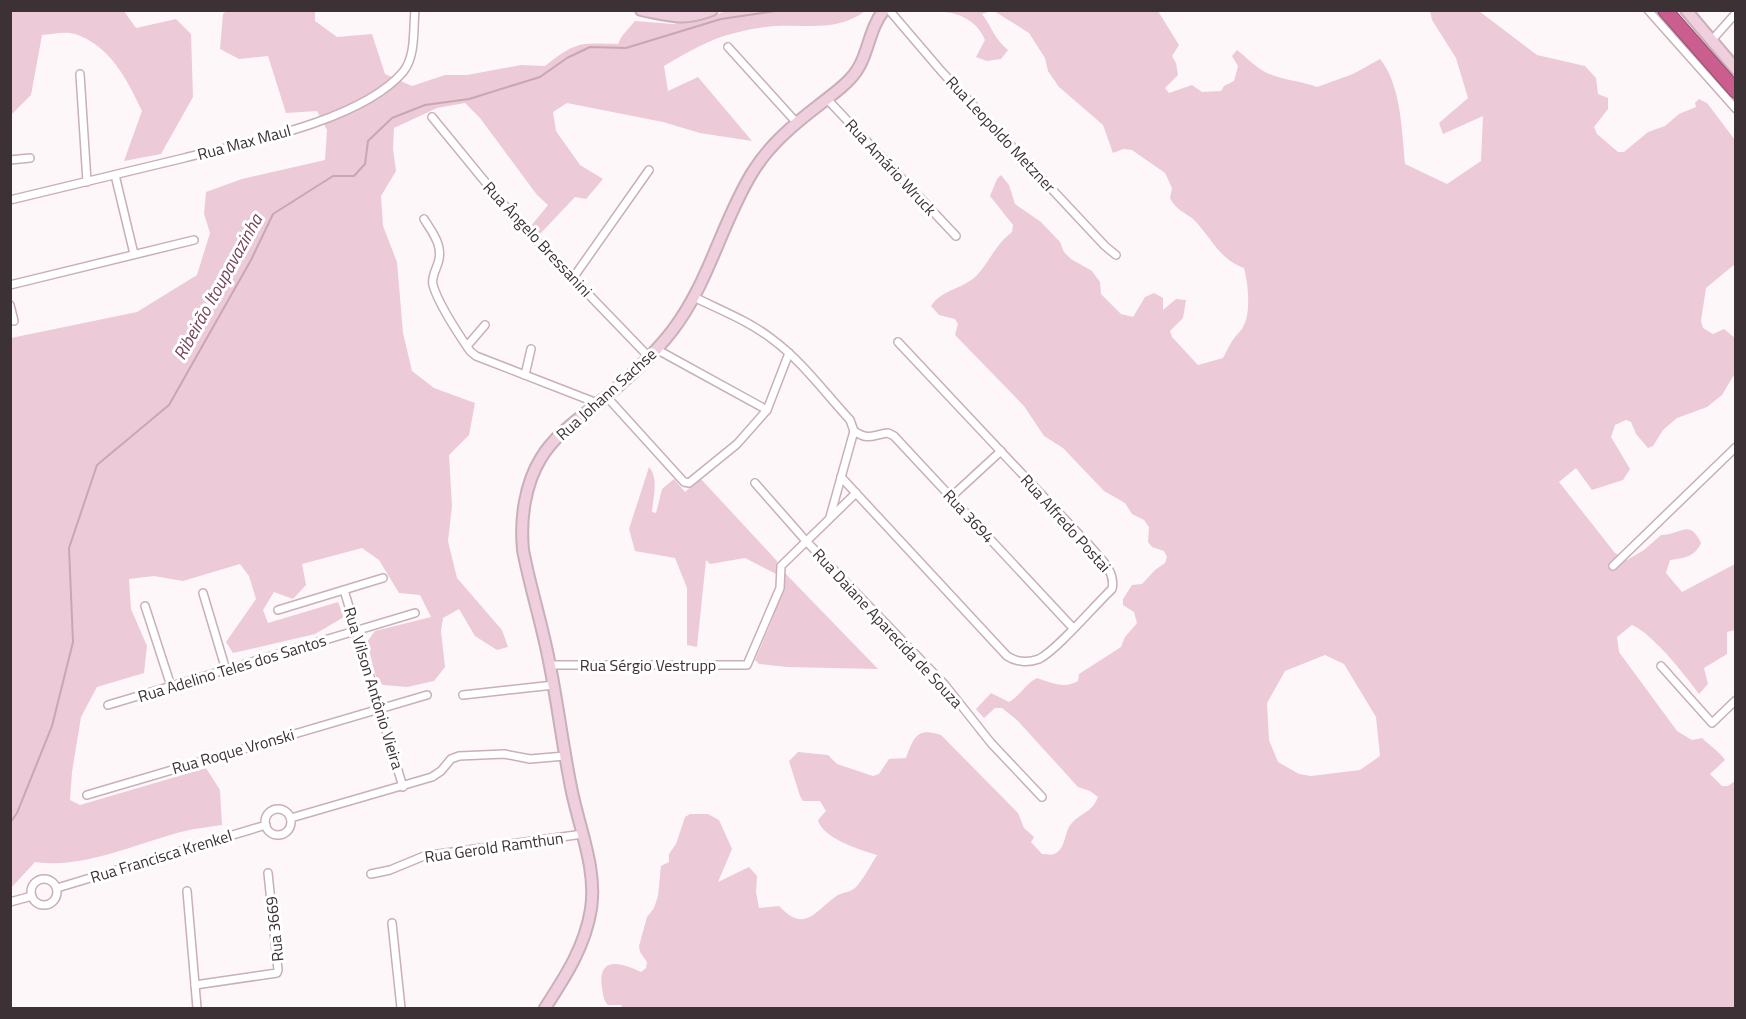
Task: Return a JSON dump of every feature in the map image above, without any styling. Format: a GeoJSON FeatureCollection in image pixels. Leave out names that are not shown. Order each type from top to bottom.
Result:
{"type":"FeatureCollection","features":[{"type":"Feature","properties":{"kind":"highway"},"geometry":{"type":"LineString","coordinates":[[1665,10],[1736,91]]}},
{"type":"Feature","properties":{"kind":"street","name":"Rua Max Maul"},"geometry":{"type":"LineString","coordinates":[[10,200],[313,124],[368,99],[392,82],[409,63],[415,10]]}},
{"type":"Feature","properties":{"kind":"street"},"geometry":{"type":"LineString","coordinates":[[641,10],[681,18],[698,16],[712,10]]}},
{"type":"Feature","properties":{"kind":"street","name":"Rua Johann Sachse"},"geometry":{"type":"LineString","coordinates":[[545,1008],[582,944],[591,911],[591,880],[565,756],[550,664],[523,550],[524,509],[532,476],[543,455],[557,437],[602,400],[673,330],[706,274],[733,209],[752,174],[772,145],[796,122],[850,80],[858,70],[877,19],[884,10]]}},
{"type":"Feature","properties":{"kind":"street","name":"Rua Leopoldo Metzner"},"geometry":{"type":"LineString","coordinates":[[889,10],[942,72],[1104,246],[1116,255]]}},
{"type":"Feature","properties":{"kind":"street"},"geometry":{"type":"LineString","coordinates":[[1648,10],[1736,109]]}},
{"type":"Feature","properties":{"kind":"street"},"geometry":{"type":"LineString","coordinates":[[1686,10],[1736,69]]}},
{"type":"Feature","properties":{"kind":"street"},"geometry":{"type":"LineString","coordinates":[[1712,40],[1736,13]]}},
{"type":"Feature","properties":{"kind":"street"},"geometry":{"type":"LineString","coordinates":[[728,47],[796,122]]}},
{"type":"Feature","properties":{"kind":"street"},"geometry":{"type":"LineString","coordinates":[[80,74],[87,182]]}},
{"type":"Feature","properties":{"kind":"street","name":"Rua Amário Wruck"},"geometry":{"type":"LineString","coordinates":[[827,99],[956,236]]}},
{"type":"Feature","properties":{"kind":"street","name":"Rua Ângelo Bressanini"},"geometry":{"type":"LineString","coordinates":[[432,117],[499,200],[573,278],[652,353],[767,410]]}},
{"type":"Feature","properties":{"kind":"street"},"geometry":{"type":"LineString","coordinates":[[10,160],[30,158]]}},
{"type":"Feature","properties":{"kind":"street"},"geometry":{"type":"LineString","coordinates":[[573,278],[649,170]]}},
{"type":"Feature","properties":{"kind":"street"},"geometry":{"type":"LineString","coordinates":[[115,175],[134,254]]}},
{"type":"Feature","properties":{"kind":"street"},"geometry":{"type":"LineString","coordinates":[[424,219],[437,240],[440,251],[432,279],[433,285],[467,346],[476,356],[602,400],[686,483],[736,444],[767,410],[789,353]]}},
{"type":"Feature","properties":{"kind":"street"},"geometry":{"type":"LineString","coordinates":[[10,285],[194,240]]}},
{"type":"Feature","properties":{"kind":"street"},"geometry":{"type":"LineString","coordinates":[[694,297],[754,327],[789,353],[850,420],[854,431],[830,519]]}},
{"type":"Feature","properties":{"kind":"street"},"geometry":{"type":"LineString","coordinates":[[10,305],[14,321]]}},
{"type":"Feature","properties":{"kind":"street"},"geometry":{"type":"LineString","coordinates":[[467,346],[484,325]]}},
{"type":"Feature","properties":{"kind":"street","name":"Rua Alfredo Postai"},"geometry":{"type":"LineString","coordinates":[[841,477],[1006,656],[1014,660],[1041,658],[1112,589],[1114,580],[1112,573],[1089,545],[898,342]]}},
{"type":"Feature","properties":{"kind":"street"},"geometry":{"type":"LineString","coordinates":[[525,375],[531,349]]}},
{"type":"Feature","properties":{"kind":"street","name":"Rua 3694"},"geometry":{"type":"LineString","coordinates":[[854,431],[863,437],[888,433],[894,436],[1073,628]]}},
{"type":"Feature","properties":{"kind":"street"},"geometry":{"type":"LineString","coordinates":[[1613,566],[1736,447]]}},
{"type":"Feature","properties":{"kind":"street"},"geometry":{"type":"LineString","coordinates":[[951,497],[1001,451]]}},
{"type":"Feature","properties":{"kind":"street","name":"Rua Daiane Aparecida de Souza"},"geometry":{"type":"LineString","coordinates":[[755,483],[806,541],[945,685],[991,743],[1041,797]]}},
{"type":"Feature","properties":{"kind":"street"},"geometry":{"type":"LineString","coordinates":[[806,541],[856,493]]}},
{"type":"Feature","properties":{"kind":"street","name":"Rua Sérgio Vestrupp"},"geometry":{"type":"LineString","coordinates":[[550,664],[747,665],[780,588],[780,568],[806,541]]}},
{"type":"Feature","properties":{"kind":"street"},"geometry":{"type":"LineString","coordinates":[[278,610],[383,578]]}},
{"type":"Feature","properties":{"kind":"street","name":"Rua Vilson Antônio Vieira"},"geometry":{"type":"LineString","coordinates":[[344,590],[403,787]]}},
{"type":"Feature","properties":{"kind":"street"},"geometry":{"type":"LineString","coordinates":[[203,593],[226,670]]}},
{"type":"Feature","properties":{"kind":"street"},"geometry":{"type":"LineString","coordinates":[[145,606],[171,686]]}},
{"type":"Feature","properties":{"kind":"street","name":"Rua Adelino Teles dos Santos"},"geometry":{"type":"LineString","coordinates":[[108,705],[415,613]]}},
{"type":"Feature","properties":{"kind":"street"},"geometry":{"type":"LineString","coordinates":[[1661,666],[1712,723],[1736,700]]}},
{"type":"Feature","properties":{"kind":"street"},"geometry":{"type":"LineString","coordinates":[[463,694],[554,685]]}},
{"type":"Feature","properties":{"kind":"street","name":"Rua Roque Vronski"},"geometry":{"type":"LineString","coordinates":[[87,795],[427,694]]}},
{"type":"Feature","properties":{"kind":"street"},"geometry":{"type":"LineString","coordinates":[[291,818],[432,777],[441,771],[450,759],[459,756],[504,754],[530,759],[565,756]]}},
{"type":"Feature","properties":{"kind":"street"},"geometry":{"type":"LineString","coordinates":[[275,809],[285,810],[291,818],[290,828],[281,834],[272,833],[266,825],[267,815],[275,809]]}},
{"type":"Feature","properties":{"kind":"street","name":"Rua Francisca Krenkel"},"geometry":{"type":"LineString","coordinates":[[57,888],[266,825]]}},
{"type":"Feature","properties":{"kind":"street","name":"Rua Gerold Ramthun"},"geometry":{"type":"LineString","coordinates":[[371,874],[390,870],[424,855],[582,834]]}},
{"type":"Feature","properties":{"kind":"street","name":"Rua 3669"},"geometry":{"type":"LineString","coordinates":[[195,985],[277,973],[268,873]]}},
{"type":"Feature","properties":{"kind":"street"},"geometry":{"type":"LineString","coordinates":[[40,879],[50,880],[57,888],[56,898],[48,904],[38,903],[32,896],[32,886],[40,879]]}},
{"type":"Feature","properties":{"kind":"street"},"geometry":{"type":"LineString","coordinates":[[187,891],[197,1008]]}},
{"type":"Feature","properties":{"kind":"street"},"geometry":{"type":"LineString","coordinates":[[10,902],[32,896]]}},
{"type":"Feature","properties":{"kind":"street"},"geometry":{"type":"LineString","coordinates":[[392,923],[401,1008]]}},
{"type":"Feature","properties":{"kind":"shaded area"},"geometry":{"type":"Polygon","coordinates":[[[11,10],[124,11],[136,28],[176,19],[191,34],[193,97],[161,154],[124,161],[142,111],[124,76],[108,55],[88,39],[75,34],[42,35],[31,95],[11,115],[11,10]]]}},
{"type":"Feature","properties":{"kind":"shaded area"},"geometry":{"type":"Polygon","coordinates":[[[228,10],[315,11],[315,21],[337,37],[372,34],[385,74],[412,86],[445,75],[467,75],[521,65],[545,66],[564,52],[579,45],[618,44],[635,21],[673,24],[713,16],[728,10],[865,11],[844,22],[822,26],[756,28],[725,36],[689,51],[664,66],[668,91],[698,77],[752,141],[700,133],[663,122],[567,103],[553,112],[556,131],[580,165],[603,179],[586,199],[575,197],[539,235],[531,226],[548,205],[537,195],[480,118],[465,103],[437,108],[394,128],[393,149],[396,171],[381,196],[383,226],[397,262],[403,333],[412,371],[434,388],[475,403],[469,435],[449,455],[452,506],[448,541],[457,578],[502,630],[508,647],[497,650],[475,636],[459,609],[443,618],[441,631],[445,667],[434,681],[407,687],[383,685],[376,677],[367,642],[375,631],[431,617],[420,595],[399,593],[379,560],[362,548],[302,564],[306,585],[293,599],[274,592],[263,610],[268,623],[338,602],[344,617],[315,634],[233,653],[226,642],[256,599],[249,576],[240,564],[183,581],[154,576],[129,579],[131,609],[147,646],[144,673],[97,687],[81,717],[70,800],[80,805],[206,768],[220,790],[222,825],[185,831],[111,854],[73,862],[35,862],[11,888],[11,338],[137,312],[197,275],[210,233],[204,214],[206,192],[242,179],[325,160],[327,130],[317,111],[286,113],[268,56],[239,59],[220,49],[223,14],[228,10]]]}},
{"type":"Feature","properties":{"kind":"shaded area"},"geometry":{"type":"Polygon","coordinates":[[[935,11],[991,11],[982,14],[997,38],[1008,50],[1001,59],[987,61],[976,57],[985,40],[976,26],[958,15],[935,11]]]}},
{"type":"Feature","properties":{"kind":"shaded area"},"geometry":{"type":"Polygon","coordinates":[[[994,11],[1158,11],[1179,45],[1172,56],[1178,75],[1165,88],[1169,93],[1192,85],[1202,92],[1221,91],[1224,86],[1234,81],[1238,66],[1232,56],[1237,50],[1267,73],[1317,87],[1353,74],[1380,59],[1387,69],[1396,95],[1405,164],[1447,184],[1481,161],[1483,116],[1443,134],[1439,123],[1468,98],[1456,58],[1432,20],[1430,11],[1479,11],[1537,55],[1585,66],[1596,78],[1598,94],[1608,98],[1608,109],[1594,127],[1597,134],[1618,152],[1624,152],[1648,132],[1665,126],[1679,114],[1696,107],[1695,103],[1699,99],[1707,103],[1735,140],[1735,264],[1706,288],[1701,321],[1703,328],[1713,334],[1724,329],[1735,338],[1735,373],[1722,395],[1707,407],[1677,418],[1663,430],[1653,446],[1648,448],[1636,434],[1631,422],[1626,420],[1615,425],[1611,437],[1630,469],[1623,480],[1592,490],[1576,468],[1559,482],[1615,553],[1627,560],[1644,550],[1661,535],[1689,529],[1693,531],[1701,543],[1699,548],[1688,556],[1670,560],[1666,573],[1682,592],[1735,564],[1735,630],[1727,632],[1727,654],[1704,668],[1708,684],[1699,694],[1668,656],[1641,630],[1632,625],[1617,637],[1619,652],[1677,731],[1692,740],[1702,738],[1725,760],[1710,774],[1722,786],[1728,786],[1735,781],[1735,1008],[623,1008],[621,1005],[606,1003],[602,977],[603,970],[607,966],[619,964],[641,972],[646,968],[647,962],[639,946],[647,917],[654,908],[658,896],[661,866],[669,862],[669,854],[676,844],[685,817],[690,814],[708,814],[719,820],[732,849],[718,882],[749,867],[757,876],[756,892],[759,908],[779,906],[788,914],[804,919],[810,917],[838,895],[853,889],[861,881],[877,855],[834,838],[821,826],[818,820],[826,811],[820,801],[803,801],[789,761],[798,752],[828,755],[837,764],[873,776],[879,774],[889,759],[906,758],[914,740],[921,733],[941,735],[1018,813],[1024,828],[1034,837],[1031,842],[1042,854],[1056,853],[1063,844],[1071,824],[1096,802],[1098,797],[1078,787],[1017,720],[1002,708],[995,708],[984,718],[976,709],[991,693],[1009,702],[1037,678],[1068,685],[1078,681],[1079,674],[1121,647],[1125,637],[1137,623],[1134,612],[1123,605],[1123,599],[1132,585],[1142,584],[1165,563],[1167,557],[1164,551],[1152,547],[1148,542],[1149,527],[1144,520],[1132,514],[1125,503],[1104,491],[1063,448],[1044,436],[1024,406],[955,335],[958,324],[955,319],[939,315],[931,306],[947,292],[972,280],[1012,232],[1013,225],[990,196],[1001,175],[1009,185],[1015,204],[1041,222],[1060,242],[1064,252],[1071,259],[1092,271],[1100,282],[1101,294],[1121,314],[1133,317],[1145,297],[1154,293],[1163,298],[1163,310],[1176,299],[1186,300],[1183,318],[1170,331],[1172,337],[1198,365],[1223,358],[1246,319],[1248,289],[1244,268],[1223,255],[1197,223],[1173,203],[1170,198],[1172,188],[1165,173],[1132,150],[1123,149],[1113,153],[1103,125],[1059,87],[1048,71],[1045,58],[1029,33],[994,11]],[[1325,655],[1285,671],[1267,703],[1269,740],[1278,762],[1299,774],[1311,776],[1360,770],[1380,756],[1376,717],[1344,664],[1325,655]]]}},
{"type":"Feature","properties":{"kind":"shaded area"},"geometry":{"type":"Polygon","coordinates":[[[649,467],[655,482],[652,512],[656,513],[662,489],[674,479],[685,492],[700,478],[777,561],[776,574],[745,558],[710,564],[706,560],[697,647],[687,645],[687,588],[675,558],[635,551],[629,529],[649,467]]]}},
{"type":"Feature","properties":{"kind":"shaded area"},"geometry":{"type":"Polygon","coordinates":[[[782,570],[878,669],[787,667],[759,664],[755,660],[777,605],[782,570]]]}},
{"type":"Feature","properties":{"kind":"waterway","name":"Ribeirão Itoupavazinha"},"geometry":{"type":"LineString","coordinates":[[10,823],[17,813],[52,726],[73,642],[69,548],[97,465],[169,405],[251,260],[273,214],[333,176],[354,176],[365,164],[368,141],[392,118],[425,105],[469,99],[540,77],[567,58],[590,47],[626,48],[721,19],[782,10]]}}]}
